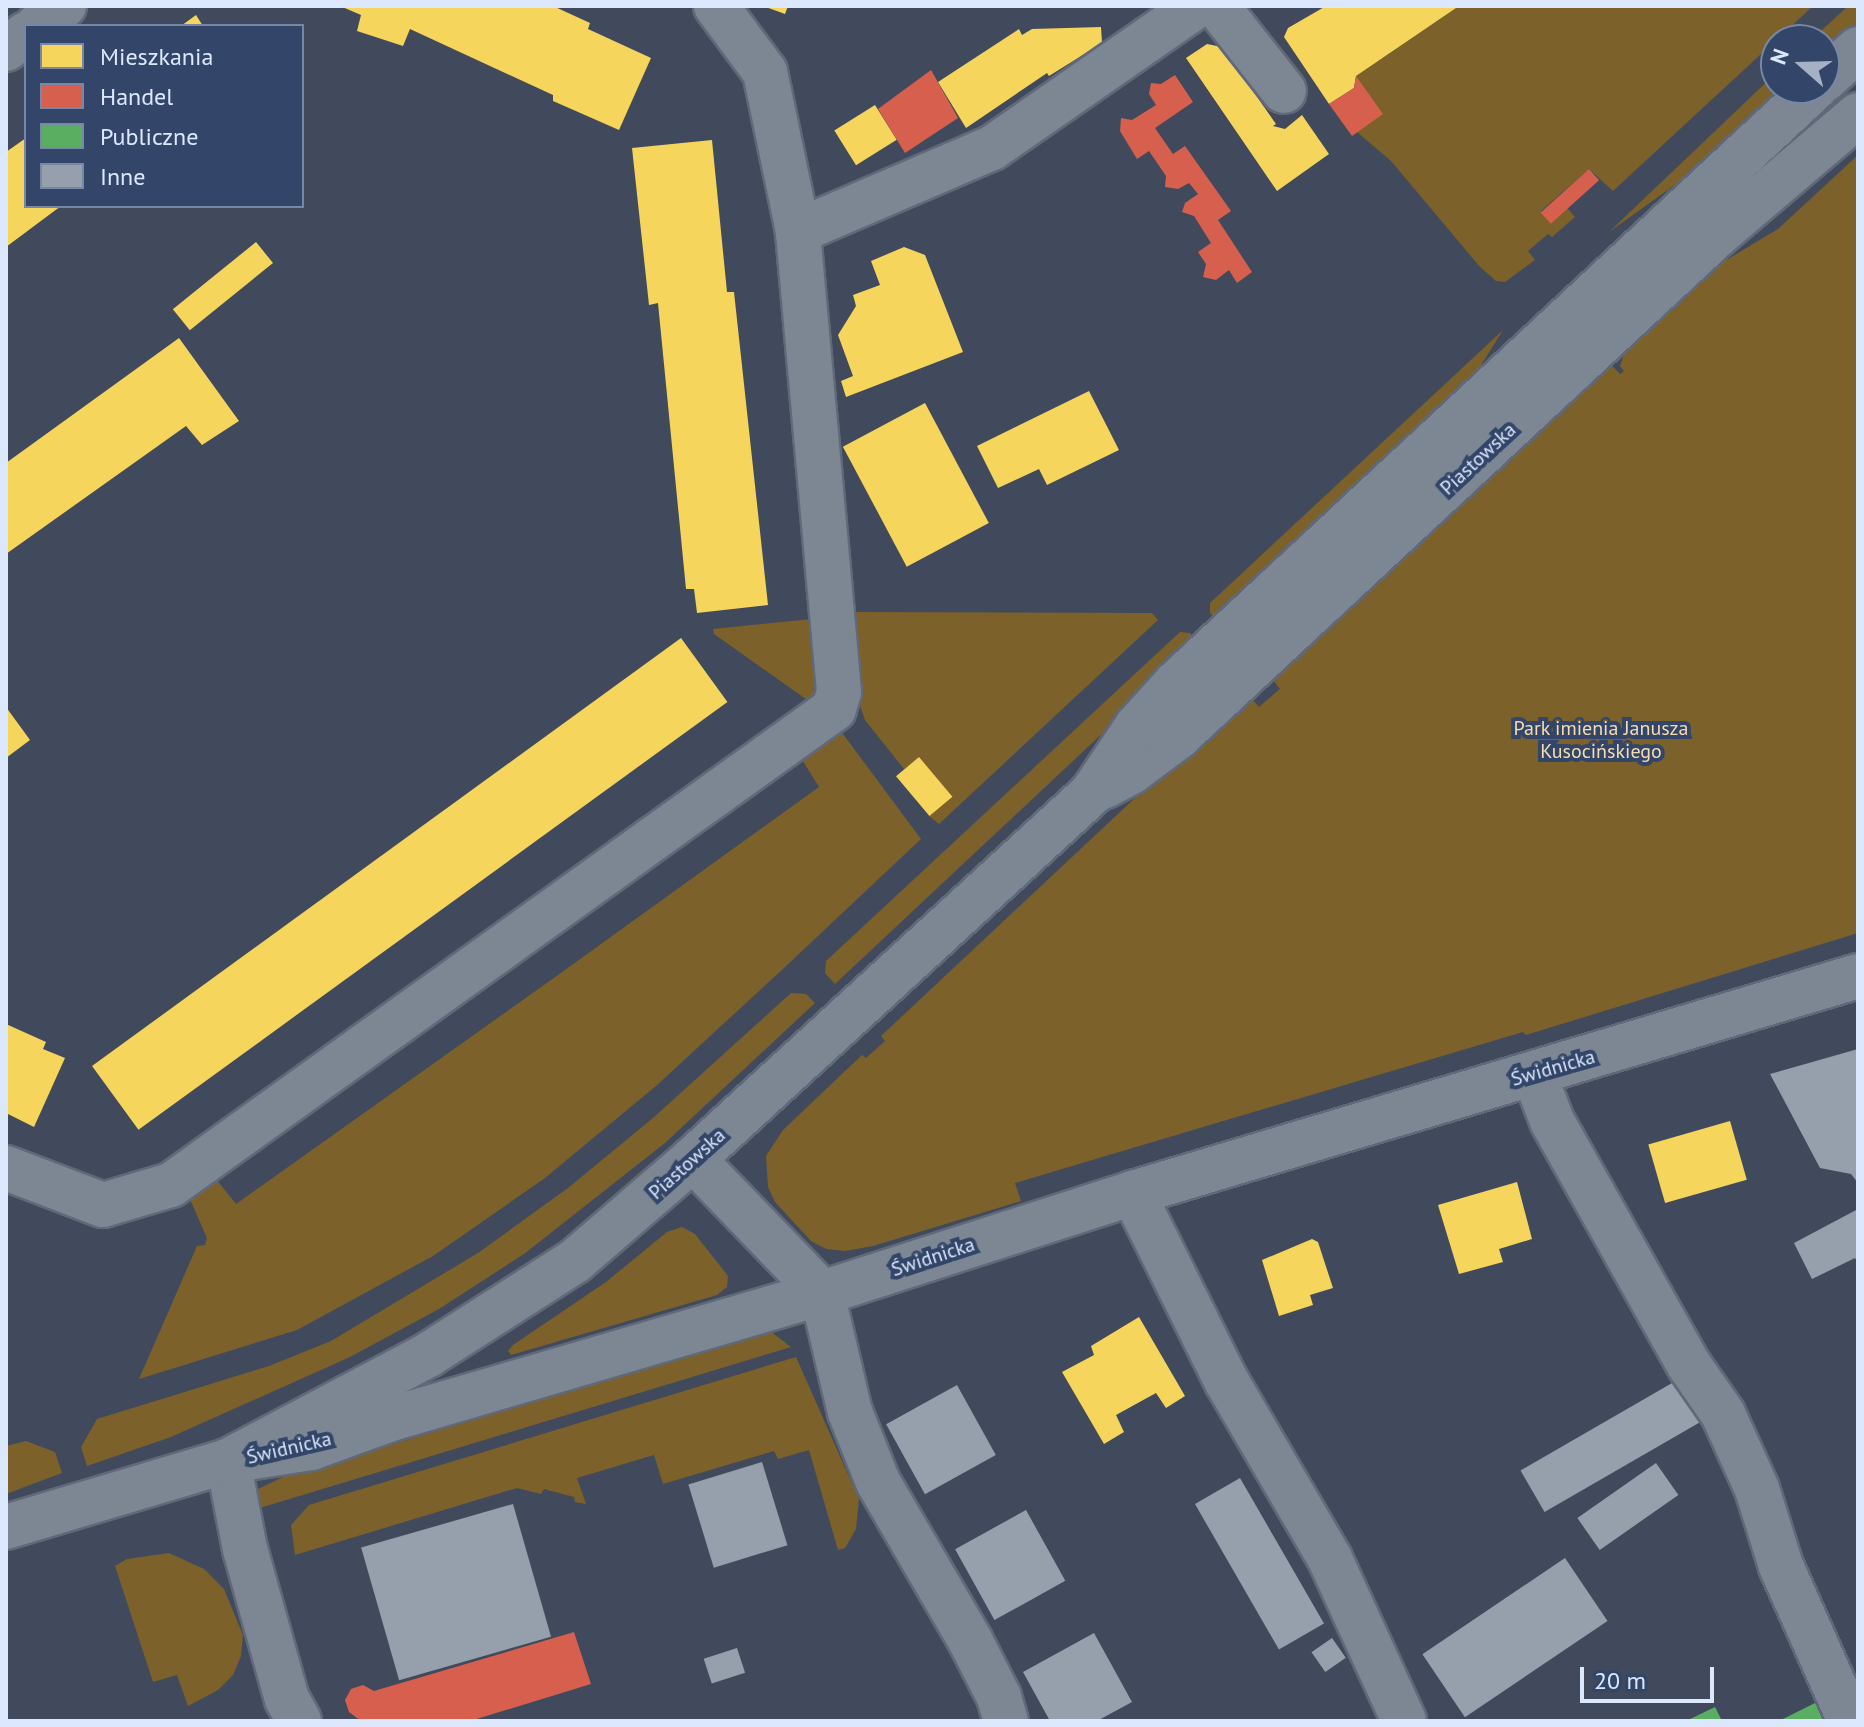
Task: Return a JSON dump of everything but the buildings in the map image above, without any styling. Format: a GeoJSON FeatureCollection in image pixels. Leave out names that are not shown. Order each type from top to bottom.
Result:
{"type":"FeatureCollection","features":[{"type":"Feature","properties":{"kind":"street"},"geometry":{"type":"LineString","coordinates":[[40,24],[64,6]]}},
{"type":"Feature","properties":{"kind":"street"},"geometry":{"type":"LineString","coordinates":[[6,1168],[103,1205],[171,1185],[834,709],[839,692],[798,231],[765,72],[716,6]]}},
{"type":"Feature","properties":{"kind":"street"},"geometry":{"type":"LineString","coordinates":[[798,231],[992,148],[1196,6]]}},
{"type":"Feature","properties":{"kind":"street"},"geometry":{"type":"LineString","coordinates":[[1217,6],[1284,91]]}},
{"type":"Feature","properties":{"kind":"street"},"geometry":{"type":"LineString","coordinates":[[6,49],[24,36]]}},
{"type":"Feature","properties":{"kind":"street"},"geometry":{"type":"LineString","coordinates":[[1840,65],[1858,49]]}},
{"type":"Feature","properties":{"kind":"street","name":"Piastowska"},"geometry":{"type":"LineString","coordinates":[[228,1461],[428,1355],[561,1270],[693,1159],[1092,793],[1137,726],[1176,683],[1798,104]]}},
{"type":"Feature","properties":{"kind":"street","name":"Piastowska"},"geometry":{"type":"LineString","coordinates":[[1092,793],[1131,772],[1178,737],[1716,236],[1858,115]]}},
{"type":"Feature","properties":{"kind":"street","name":"Świdnicka"},"geometry":{"type":"LineString","coordinates":[[7,1526],[228,1461],[311,1448],[391,1419],[822,1293],[1133,1193],[1858,976]]}},
{"type":"Feature","properties":{"kind":"street"},"geometry":{"type":"LineString","coordinates":[[1534,1074],[1552,1121],[1689,1365],[1723,1414],[1757,1489],[1781,1566],[1850,1721]]}},
{"type":"Feature","properties":{"kind":"street"},"geometry":{"type":"LineString","coordinates":[[693,1159],[822,1293],[850,1412],[878,1482],[970,1640],[999,1697],[1006,1721]]}},
{"type":"Feature","properties":{"kind":"street"},"geometry":{"type":"LineString","coordinates":[[1133,1193],[1227,1382],[1330,1559],[1404,1721]]}},
{"type":"Feature","properties":{"kind":"street"},"geometry":{"type":"LineString","coordinates":[[228,1461],[245,1549],[287,1699],[299,1721]]}},
{"type":"Feature","properties":{"kind":"green space"},"geometry":{"type":"Polygon","coordinates":[[[1459,6],[1813,6],[1794,24],[1760,24],[1760,55],[1613,191],[1589,169],[1541,211],[1550,222],[1567,208],[1575,217],[1552,237],[1548,234],[1528,251],[1535,260],[1505,282],[1496,281],[1480,267],[1391,161],[1357,132],[1356,76],[1459,6]]]}},
{"type":"Feature","properties":{"kind":"green space"},"geometry":{"type":"Polygon","coordinates":[[[1848,6],[1858,6],[1858,29],[1840,45],[1840,24],[1828,24],[1848,6]]]}},
{"type":"Feature","properties":{"kind":"green space"},"geometry":{"type":"Polygon","coordinates":[[[1760,88],[1760,104],[1777,104],[1735,142],[1609,232],[1760,88]]]}},
{"type":"Feature","properties":{"kind":"green space","name":"Park imienia Janusza Kusocińskiego"},"geometry":{"type":"Polygon","coordinates":[[[1858,155],[1858,933],[1526,1035],[1523,1032],[1015,1183],[1021,1201],[873,1246],[845,1251],[826,1249],[811,1241],[775,1202],[768,1187],[766,1156],[783,1130],[862,1055],[866,1058],[885,1041],[881,1036],[1247,693],[1259,707],[1280,689],[1268,674],[1605,358],[1620,374],[1624,371],[1620,366],[1623,357],[1616,348],[1688,283],[1778,229],[1858,155]]]}},
{"type":"Feature","properties":{"kind":"green space"},"geometry":{"type":"Polygon","coordinates":[[[1503,330],[1460,399],[1219,623],[1210,613],[1210,603],[1503,330]]]}},
{"type":"Feature","properties":{"kind":"green space"},"geometry":{"type":"Polygon","coordinates":[[[851,612],[1152,613],[1158,620],[939,824],[929,816],[919,758],[904,769],[865,720],[859,703],[851,612]]]}},
{"type":"Feature","properties":{"kind":"green space"},"geometry":{"type":"Polygon","coordinates":[[[812,619],[823,680],[815,701],[810,702],[714,634],[713,629],[812,619]]]}},
{"type":"Feature","properties":{"kind":"green space"},"geometry":{"type":"Polygon","coordinates":[[[1180,632],[1190,633],[1200,642],[835,984],[825,973],[826,961],[1180,632]]]}},
{"type":"Feature","properties":{"kind":"green space"},"geometry":{"type":"Polygon","coordinates":[[[840,730],[921,839],[784,968],[656,1086],[545,1178],[433,1256],[297,1330],[139,1379],[197,1246],[205,1245],[207,1238],[189,1197],[216,1179],[236,1204],[558,975],[819,787],[801,758],[840,730]]]}},
{"type":"Feature","properties":{"kind":"green space"},"geometry":{"type":"Polygon","coordinates":[[[791,993],[806,994],[815,1003],[665,1143],[524,1254],[439,1309],[350,1357],[171,1437],[87,1466],[81,1447],[97,1419],[269,1366],[331,1341],[478,1253],[568,1188],[653,1118],[791,993]]]}},
{"type":"Feature","properties":{"kind":"green space"},"geometry":{"type":"Polygon","coordinates":[[[682,1227],[695,1234],[728,1276],[727,1287],[717,1295],[511,1355],[508,1351],[606,1282],[667,1232],[682,1227]]]}},
{"type":"Feature","properties":{"kind":"green space"},"geometry":{"type":"Polygon","coordinates":[[[770,1331],[791,1347],[250,1511],[258,1489],[283,1477],[770,1331]]]}},
{"type":"Feature","properties":{"kind":"green space"},"geometry":{"type":"Polygon","coordinates":[[[796,1357],[859,1499],[856,1529],[845,1548],[838,1550],[809,1450],[778,1459],[774,1451],[663,1484],[654,1455],[577,1478],[586,1504],[575,1502],[574,1497],[544,1489],[541,1494],[517,1488],[295,1555],[291,1525],[309,1505],[796,1357]]]}},
{"type":"Feature","properties":{"kind":"green space"},"geometry":{"type":"Polygon","coordinates":[[[26,1441],[55,1452],[62,1473],[6,1494],[6,1446],[26,1441]]]}},
{"type":"Feature","properties":{"kind":"green space"},"geometry":{"type":"Polygon","coordinates":[[[169,1553],[204,1569],[224,1589],[243,1635],[241,1656],[233,1675],[218,1690],[188,1706],[177,1675],[153,1682],[115,1566],[127,1559],[169,1553]]]}}]}
